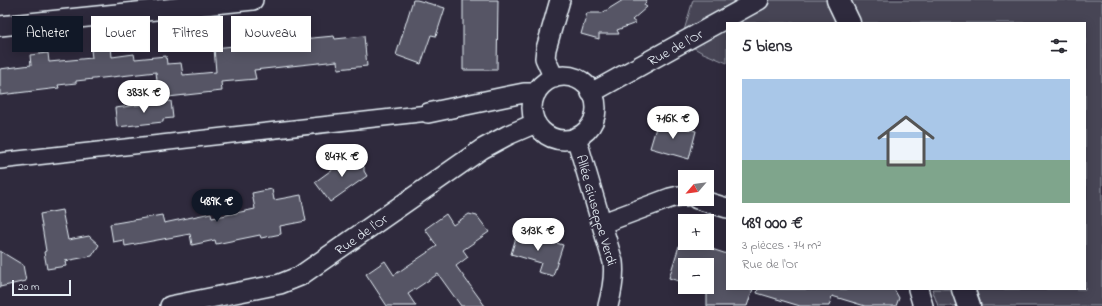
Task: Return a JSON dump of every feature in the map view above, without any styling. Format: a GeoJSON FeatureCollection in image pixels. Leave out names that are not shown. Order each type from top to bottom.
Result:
{"type":"FeatureCollection","features":[{"type":"Feature","properties":{"kind":"main road"},"geometry":{"type":"LineString","coordinates":[[838,0],[849,22]]}},
{"type":"Feature","properties":{"kind":"main road"},"geometry":{"type":"LineString","coordinates":[[963,290],[969,306]]}},
{"type":"Feature","properties":{"kind":"street"},"geometry":{"type":"LineString","coordinates":[[0,26],[254,0]]}},
{"type":"Feature","properties":{"kind":"street"},"geometry":{"type":"LineString","coordinates":[[554,78],[546,62],[546,49],[560,0]]}},
{"type":"Feature","properties":{"kind":"street","name":"Rue de l'Or"},"geometry":{"type":"LineString","coordinates":[[591,93],[760,0]]}},
{"type":"Feature","properties":{"kind":"street"},"geometry":{"type":"LineString","coordinates":[[567,77],[576,79],[584,84],[591,93],[595,106],[595,114],[588,129],[576,137],[566,140],[549,136],[542,131],[536,123],[532,109],[533,100],[536,93],[544,83],[554,78],[567,77]]}},
{"type":"Feature","properties":{"kind":"street"},"geometry":{"type":"LineString","coordinates":[[0,161],[428,113],[524,93],[536,93]]}},
{"type":"Feature","properties":{"kind":"street","name":"Rue de l'Or"},"geometry":{"type":"LineString","coordinates":[[170,306],[280,284],[300,276],[477,152],[508,135],[536,123]]}},
{"type":"Feature","properties":{"kind":"street","name":"Allée Giuseppe Verdi"},"geometry":{"type":"LineString","coordinates":[[576,137],[603,223],[613,262],[614,284],[608,306]]}},
{"type":"Feature","properties":{"kind":"street"},"geometry":{"type":"LineString","coordinates":[[603,223],[678,196]]}},
{"type":"Feature","properties":{"kind":"street"},"geometry":{"type":"LineString","coordinates":[[714,204],[726,208]]}},
{"type":"Feature","properties":{"kind":"street"},"geometry":{"type":"LineString","coordinates":[[918,290],[923,306]]}},
{"type":"Feature","properties":{"kind":"shaded area"},"geometry":{"type":"Polygon","coordinates":[[[693,0],[1102,0],[1102,306],[938,306],[932,290],[1086,290],[1086,22],[726,22],[726,63],[701,52],[684,42],[683,34],[693,0]]]}},
{"type":"Feature","properties":{"kind":"building"},"geometry":{"type":"Polygon","coordinates":[[[413,0],[445,8],[436,36],[431,35],[421,64],[396,55],[413,0]]]}},
{"type":"Feature","properties":{"kind":"building"},"geometry":{"type":"Polygon","coordinates":[[[463,0],[498,0],[497,70],[463,70],[463,0]]]}},
{"type":"Feature","properties":{"kind":"building"},"geometry":{"type":"Polygon","coordinates":[[[623,0],[647,0],[644,5],[647,7],[632,20],[636,23],[617,30],[619,34],[599,34],[599,39],[581,34],[587,13],[602,13],[623,0]]]}},
{"type":"Feature","properties":{"kind":"building"},"geometry":{"type":"Polygon","coordinates":[[[334,36],[335,39],[364,36],[367,66],[338,69],[337,61],[254,70],[256,79],[221,82],[222,91],[159,98],[156,72],[76,81],[76,83],[58,85],[59,88],[0,95],[0,69],[31,65],[30,55],[48,53],[49,62],[92,58],[91,52],[112,52],[112,57],[134,54],[135,59],[166,56],[167,64],[181,63],[183,75],[216,72],[214,52],[223,52],[223,47],[231,46],[231,52],[311,52],[311,38],[334,36]]]}},
{"type":"Feature","properties":{"kind":"building"},"geometry":{"type":"Polygon","coordinates":[[[171,101],[173,118],[163,119],[163,122],[117,127],[115,108],[171,101]]]}},
{"type":"Feature","properties":{"kind":"building"},"geometry":{"type":"Polygon","coordinates":[[[658,121],[696,131],[689,159],[650,148],[658,121]]]}},
{"type":"Feature","properties":{"kind":"building"},"geometry":{"type":"Polygon","coordinates":[[[352,155],[355,159],[359,160],[364,167],[364,171],[367,176],[330,202],[315,182],[352,155]]]}},
{"type":"Feature","properties":{"kind":"building"},"geometry":{"type":"Polygon","coordinates":[[[272,189],[274,200],[301,195],[306,221],[280,226],[281,234],[261,238],[260,235],[216,244],[215,240],[192,245],[190,234],[125,246],[124,240],[113,242],[110,224],[162,215],[164,223],[211,213],[212,218],[255,209],[252,193],[272,189]]]}},
{"type":"Feature","properties":{"kind":"building"},"geometry":{"type":"Polygon","coordinates":[[[62,210],[68,240],[89,236],[99,245],[92,256],[65,261],[66,266],[47,269],[44,252],[46,251],[40,214],[62,210]]]}},
{"type":"Feature","properties":{"kind":"building"},"geometry":{"type":"Polygon","coordinates":[[[446,214],[453,225],[469,214],[477,216],[489,232],[463,250],[468,257],[456,266],[485,306],[461,306],[438,274],[408,294],[416,306],[387,306],[366,274],[385,261],[394,275],[437,246],[425,229],[446,214]]]}},
{"type":"Feature","properties":{"kind":"building"},"geometry":{"type":"Polygon","coordinates":[[[518,231],[563,245],[553,276],[538,272],[541,263],[511,254],[518,231]]]}},
{"type":"Feature","properties":{"kind":"building"},"geometry":{"type":"Polygon","coordinates":[[[678,249],[714,250],[726,254],[726,290],[753,290],[747,306],[707,306],[707,294],[714,294],[714,258],[678,258],[678,281],[669,278],[678,249]]]}},
{"type":"Feature","properties":{"kind":"building"},"geometry":{"type":"Polygon","coordinates":[[[0,251],[23,265],[26,281],[0,287],[0,251]]]}},
{"type":"Feature","properties":{"kind":"building"},"geometry":{"type":"Polygon","coordinates":[[[758,290],[895,290],[899,298],[896,306],[865,306],[832,296],[829,306],[800,306],[757,293],[758,290]]]}}]}
